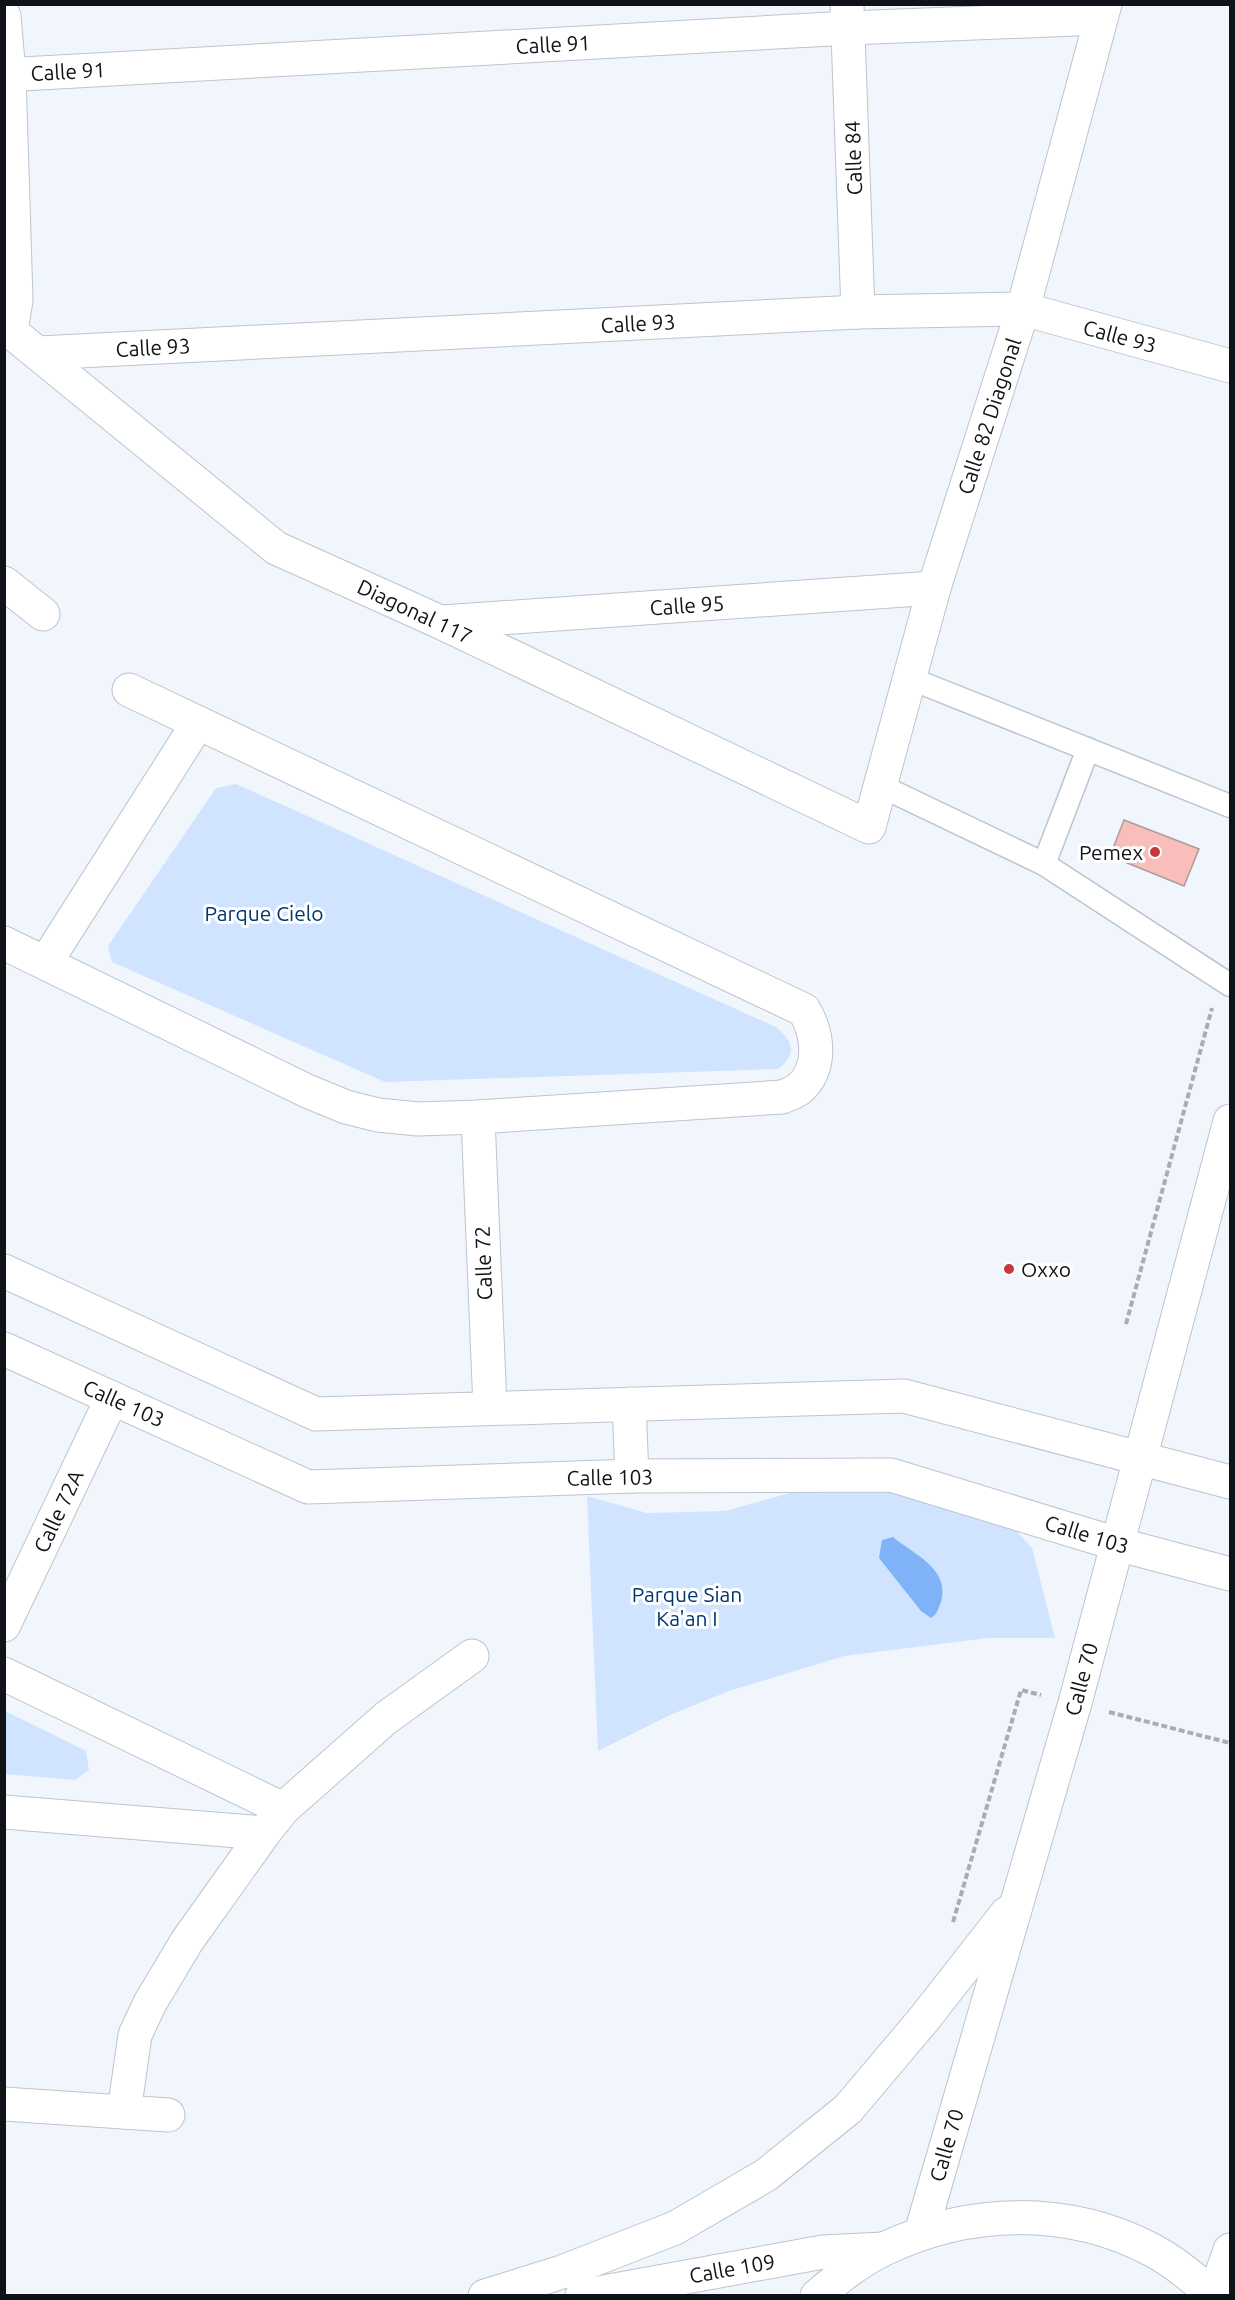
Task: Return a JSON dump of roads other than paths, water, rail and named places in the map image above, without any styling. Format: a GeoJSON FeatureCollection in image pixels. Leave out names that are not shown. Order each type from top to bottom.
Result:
{"type":"FeatureCollection","features":[{"type":"Feature","properties":{"kind":"street","name":"Calle 91"},"geometry":{"type":"LineString","coordinates":[[7,75],[848,16],[1103,11]]}},
{"type":"Feature","properties":{"kind":"street","name":"Calle 82 Diagonal"},"geometry":{"type":"LineString","coordinates":[[869,827],[934,588],[1023,309],[1103,11]]}},
{"type":"Feature","properties":{"kind":"street"},"geometry":{"type":"LineString","coordinates":[[4,16],[16,300],[8,329]]}},
{"type":"Feature","properties":{"kind":"street","name":"Calle 84"},"geometry":{"type":"LineString","coordinates":[[848,16],[858,312]]}},
{"type":"Feature","properties":{"kind":"street","name":"Calle 93"},"geometry":{"type":"LineString","coordinates":[[39,353],[858,312],[1023,309],[1230,366]]}},
{"type":"Feature","properties":{"kind":"street","name":"Diagonal 117"},"geometry":{"type":"LineString","coordinates":[[8,329],[276,548],[440,622],[869,827]]}},
{"type":"Feature","properties":{"kind":"street"},"geometry":{"type":"LineString","coordinates":[[4,583],[43,614]]}},
{"type":"Feature","properties":{"kind":"street","name":"Calle 95"},"geometry":{"type":"LineString","coordinates":[[440,622],[934,588]]}},
{"type":"Feature","properties":{"kind":"street"},"geometry":{"type":"LineString","coordinates":[[4,943],[307,1091],[346,1107],[378,1115],[418,1119],[478,1117],[782,1097],[799,1089],[809,1075],[815,1059],[816,1042],[812,1024],[804,1010],[129,690]]}},
{"type":"Feature","properties":{"kind":"street"},"geometry":{"type":"LineString","coordinates":[[46,962],[198,723]]}},
{"type":"Feature","properties":{"kind":"street","name":"Calle 72"},"geometry":{"type":"LineString","coordinates":[[478,1117],[490,1408]]}},
{"type":"Feature","properties":{"kind":"street","name":"Calle 70"},"geometry":{"type":"LineString","coordinates":[[921,2233],[1075,1703],[1230,1121]]}},
{"type":"Feature","properties":{"kind":"street"},"geometry":{"type":"LineString","coordinates":[[6,1277],[316,1414],[904,1396],[1139,1456],[1230,1482]]}},
{"type":"Feature","properties":{"kind":"street","name":"Calle 103"},"geometry":{"type":"LineString","coordinates":[[4,1349],[308,1487],[632,1476],[891,1475],[1117,1544],[1230,1574]]}},
{"type":"Feature","properties":{"kind":"street","name":"Calle 72A"},"geometry":{"type":"LineString","coordinates":[[4,1625],[112,1398]]}},
{"type":"Feature","properties":{"kind":"street"},"geometry":{"type":"LineString","coordinates":[[629,1404],[632,1476]]}},
{"type":"Feature","properties":{"kind":"street"},"geometry":{"type":"LineString","coordinates":[[123,2112],[135,2035],[150,2003],[187,1941],[274,1821],[386,1718],[472,1656]]}},
{"type":"Feature","properties":{"kind":"street"},"geometry":{"type":"LineString","coordinates":[[4,1674],[274,1821]]}},
{"type":"Feature","properties":{"kind":"street"},"geometry":{"type":"LineString","coordinates":[[4,1812],[274,1821]]}},
{"type":"Feature","properties":{"kind":"street"},"geometry":{"type":"LineString","coordinates":[[485,2295],[562,2272],[675,2228],[766,2175],[848,2109],[924,2019],[1017,1900]]}},
{"type":"Feature","properties":{"kind":"street"},"geometry":{"type":"LineString","coordinates":[[4,2104],[168,2115]]}},
{"type":"Feature","properties":{"kind":"street"},"geometry":{"type":"LineString","coordinates":[[817,2295],[848,2270],[883,2249],[921,2233],[959,2222],[998,2217],[1038,2217],[1078,2223],[1116,2234],[1152,2250],[1186,2271],[1214,2295],[1230,2250]]}},
{"type":"Feature","properties":{"kind":"street","name":"Calle 109"},"geometry":{"type":"LineString","coordinates":[[582,2295],[823,2252],[883,2249]]}},
{"type":"Feature","properties":{"kind":"lane"},"geometry":{"type":"LineString","coordinates":[[909,678],[1230,806]]}},
{"type":"Feature","properties":{"kind":"lane"},"geometry":{"type":"LineString","coordinates":[[1044,864],[1088,749]]}},
{"type":"Feature","properties":{"kind":"lane"},"geometry":{"type":"LineString","coordinates":[[881,786],[1044,864],[1226,982]]}},
{"type":"Feature","properties":{"kind":"water"},"geometry":{"type":"Polygon","coordinates":[[[893,1537],[920,1556],[941,1580],[943,1590],[941,1602],[931,1618],[921,1611],[879,1558],[882,1540],[893,1537]]]}},
{"type":"Feature","properties":{"kind":"place","name":"Pemex"},"geometry":{"type":"Point","coordinates":[1155,852]}},
{"type":"Feature","properties":{"kind":"place","name":"Oxxo"},"geometry":{"type":"Point","coordinates":[1009,1269]}},
{"type":"Feature","properties":{"kind":"park label","name":"Parque Cielo"},"geometry":{"type":"Point","coordinates":[264,913]}},
{"type":"Feature","properties":{"kind":"park label","name":"Parque Sian Ka'an I"},"geometry":{"type":"Point","coordinates":[687,1606]}}]}
